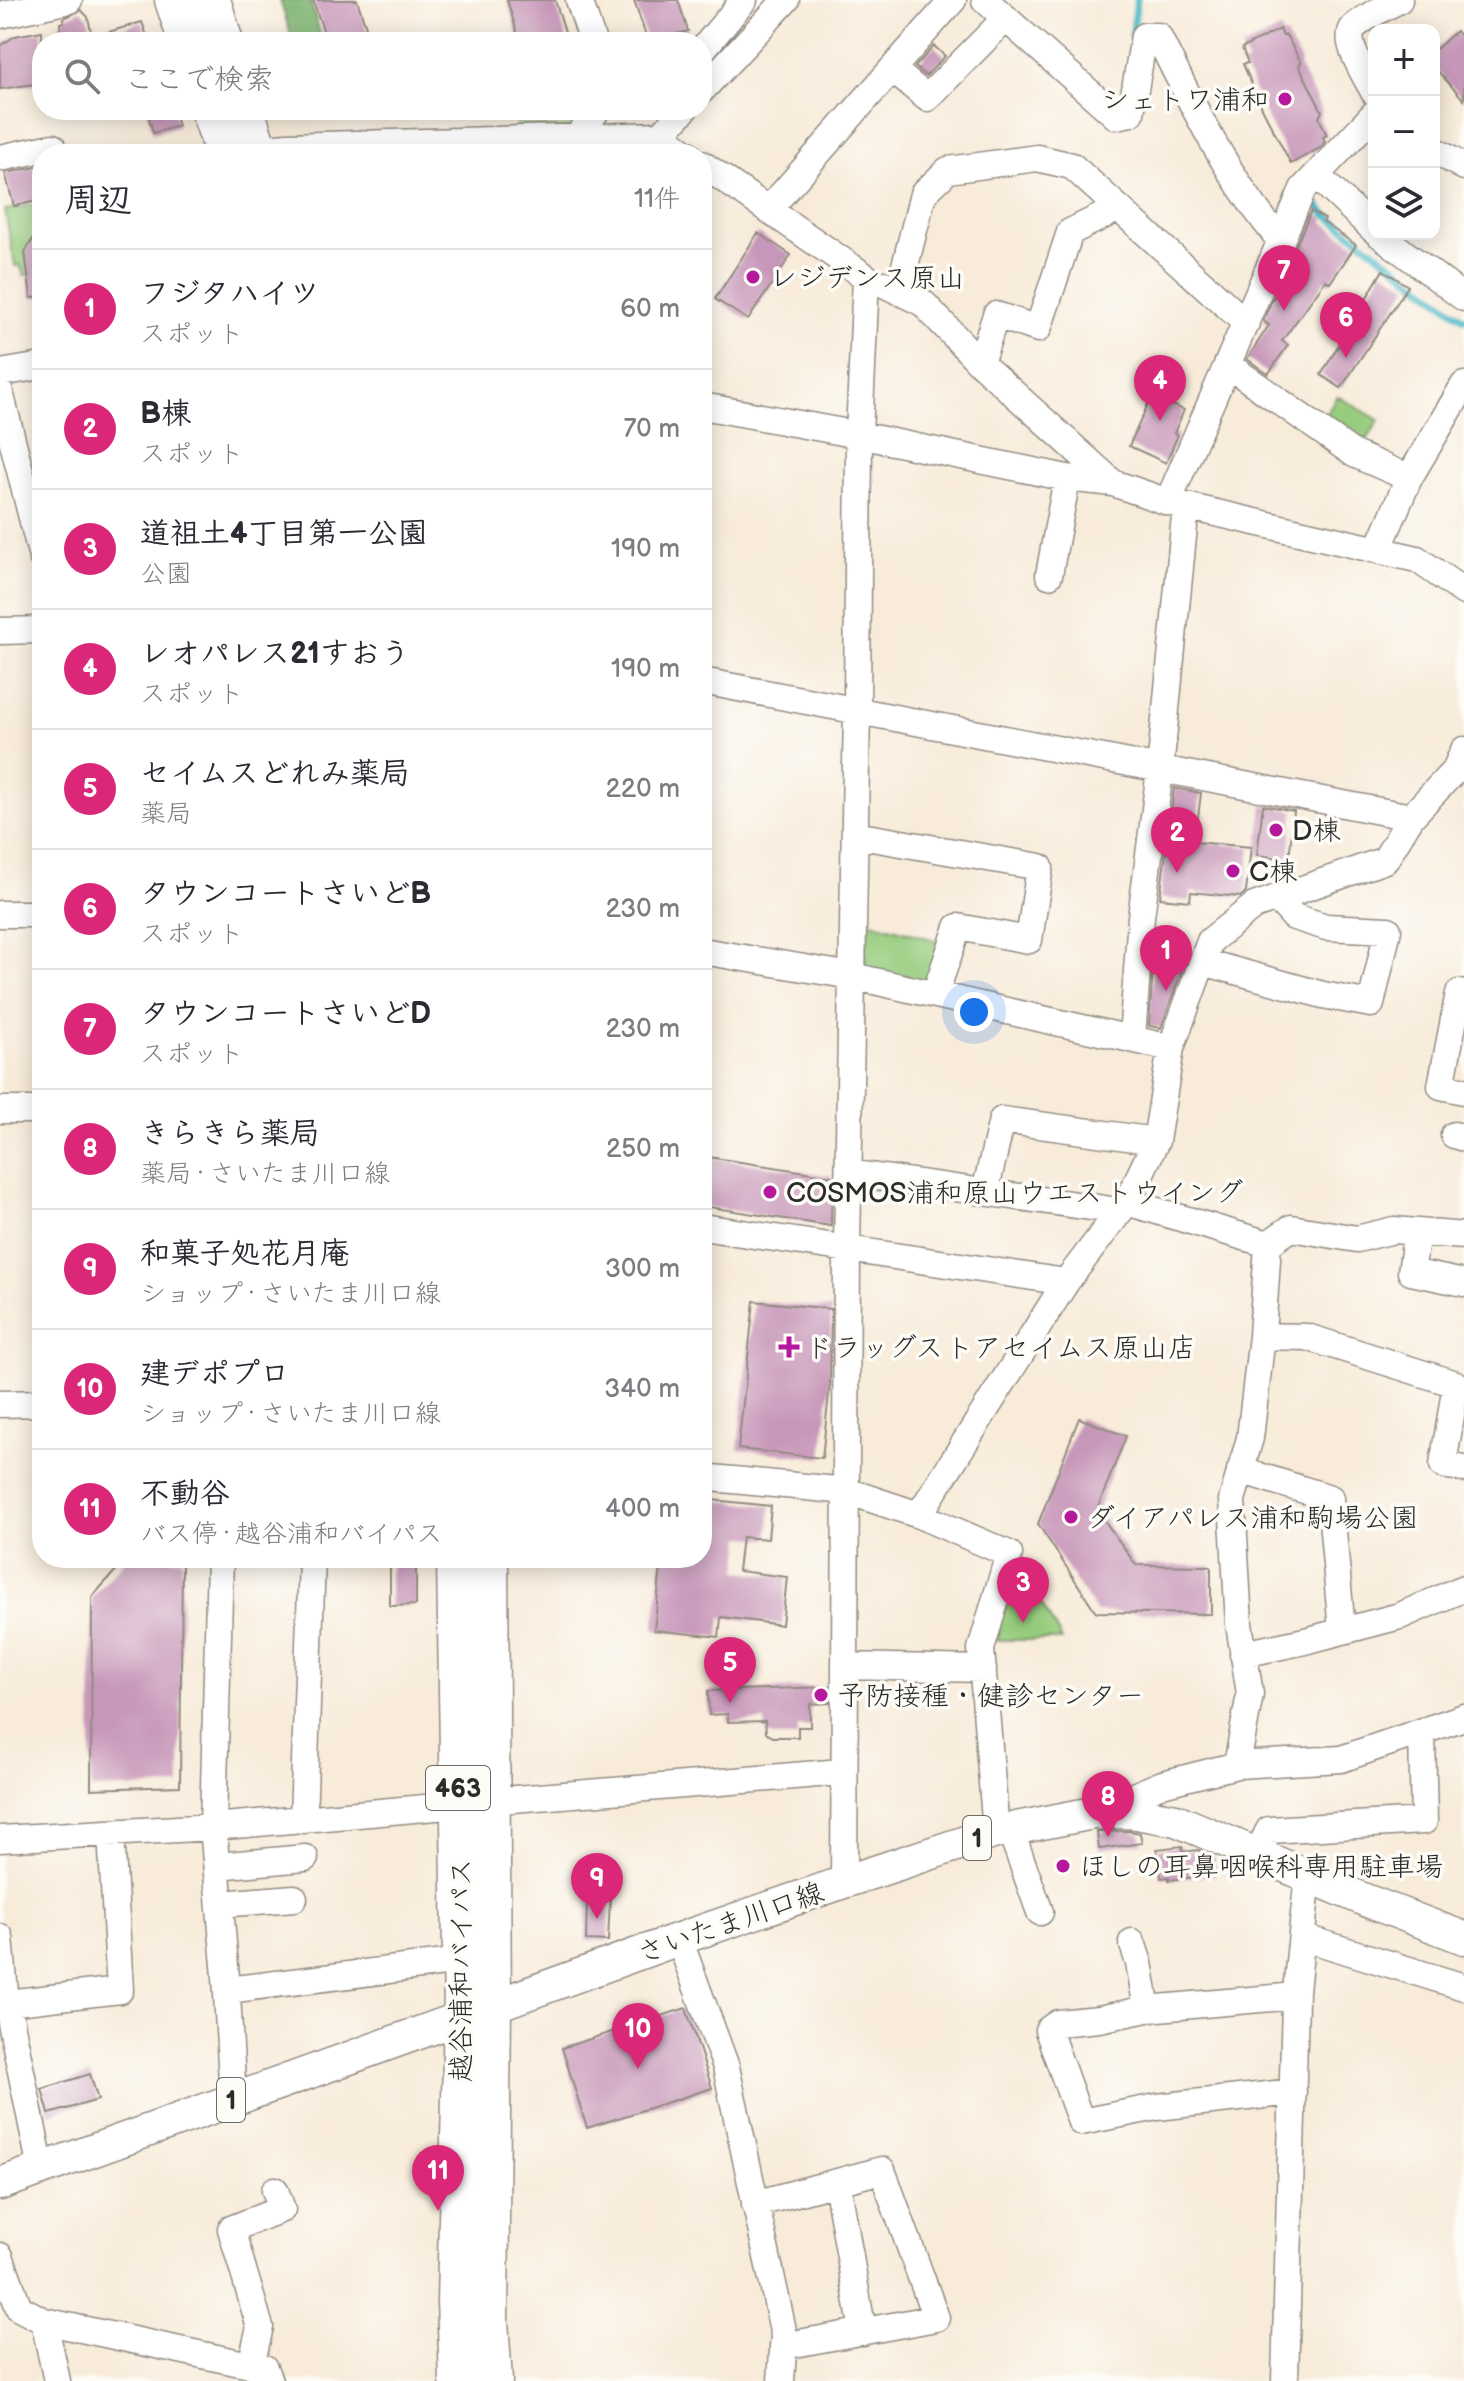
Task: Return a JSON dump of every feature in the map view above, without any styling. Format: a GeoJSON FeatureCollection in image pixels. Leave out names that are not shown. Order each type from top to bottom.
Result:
{"type":"FeatureCollection","features":[{"type":"Feature","properties":{"kind":"highway"},"geometry":{"type":"LineString","coordinates":[[174,0],[185,32]]}},
{"type":"Feature","properties":{"kind":"highway"},"geometry":{"type":"LineString","coordinates":[[211,0],[221,32]]}},
{"type":"Feature","properties":{"kind":"highway"},"geometry":{"type":"LineString","coordinates":[[219,120],[240,144]]}},
{"type":"Feature","properties":{"kind":"highway"},"geometry":{"type":"LineString","coordinates":[[245,120],[247,144]]}},
{"type":"Feature","properties":{"kind":"highway","name":"越谷浦和バイパス"},"geometry":{"type":"LineString","coordinates":[[457,1568],[474,1803],[477,2012],[493,2381]]}},
{"type":"Feature","properties":{"kind":"highway","name":"越谷浦和バイパス"},"geometry":{"type":"LineString","coordinates":[[459,2381],[456,2301],[477,2012],[461,1961],[488,1568]]}},
{"type":"Feature","properties":{"kind":"main road","name":"さいたま川口線"},"geometry":{"type":"LineString","coordinates":[[0,2184],[844,1882],[1003,1831],[1093,1813],[1154,1814],[1176,1820],[1464,1938]]}},
{"type":"Feature","properties":{"kind":"street"},"geometry":{"type":"LineString","coordinates":[[0,15],[69,0]]}},
{"type":"Feature","properties":{"kind":"street"},"geometry":{"type":"LineString","coordinates":[[579,0],[590,32]]}},
{"type":"Feature","properties":{"kind":"street"},"geometry":{"type":"LineString","coordinates":[[712,38],[744,0]]}},
{"type":"Feature","properties":{"kind":"street"},"geometry":{"type":"LineString","coordinates":[[712,79],[786,0]]}},
{"type":"Feature","properties":{"kind":"street"},"geometry":{"type":"LineString","coordinates":[[768,210],[953,0]]}},
{"type":"Feature","properties":{"kind":"street"},"geometry":{"type":"LineString","coordinates":[[985,0],[1116,116],[1131,113],[1144,36],[1158,36],[1201,121],[1251,206],[1281,241]]}},
{"type":"Feature","properties":{"kind":"street"},"geometry":{"type":"LineString","coordinates":[[1368,80],[1349,37],[1353,28],[1399,0]]}},
{"type":"Feature","properties":{"kind":"street"},"geometry":{"type":"LineString","coordinates":[[892,69],[927,98],[1006,18]]}},
{"type":"Feature","properties":{"kind":"street"},"geometry":{"type":"LineString","coordinates":[[576,139],[590,120]]}},
{"type":"Feature","properties":{"kind":"street"},"geometry":{"type":"LineString","coordinates":[[370,144],[576,139],[655,144],[675,120]]}},
{"type":"Feature","properties":{"kind":"street"},"geometry":{"type":"LineString","coordinates":[[1132,1038],[1141,917],[1160,770],[1177,504],[1228,365],[1303,189],[1368,120]]}},
{"type":"Feature","properties":{"kind":"street"},"geometry":{"type":"LineString","coordinates":[[0,158],[32,151]]}},
{"type":"Feature","properties":{"kind":"street"},"geometry":{"type":"LineString","coordinates":[[1440,153],[1464,167]]}},
{"type":"Feature","properties":{"kind":"street"},"geometry":{"type":"LineString","coordinates":[[899,290],[923,194],[948,170],[1037,158],[1072,166],[1246,323]]}},
{"type":"Feature","properties":{"kind":"street"},"geometry":{"type":"LineString","coordinates":[[712,171],[866,277],[923,303],[980,363],[1113,483]]}},
{"type":"Feature","properties":{"kind":"street"},"geometry":{"type":"LineString","coordinates":[[1316,175],[1368,224]]}},
{"type":"Feature","properties":{"kind":"street"},"geometry":{"type":"LineString","coordinates":[[980,363],[996,315],[1038,329],[1070,232],[1119,208]]}},
{"type":"Feature","properties":{"kind":"street"},"geometry":{"type":"LineString","coordinates":[[1387,240],[1464,297]]}},
{"type":"Feature","properties":{"kind":"street"},"geometry":{"type":"LineString","coordinates":[[844,1882],[842,1772],[847,1247],[859,435],[866,277]]}},
{"type":"Feature","properties":{"kind":"street"},"geometry":{"type":"LineString","coordinates":[[1228,365],[1354,454],[1409,478]]}},
{"type":"Feature","properties":{"kind":"street"},"geometry":{"type":"LineString","coordinates":[[0,373],[32,368]]}},
{"type":"Feature","properties":{"kind":"street"},"geometry":{"type":"LineString","coordinates":[[1378,550],[1409,478],[1464,385]]}},
{"type":"Feature","properties":{"kind":"street"},"geometry":{"type":"LineString","coordinates":[[0,392],[32,518]]}},
{"type":"Feature","properties":{"kind":"street"},"geometry":{"type":"LineString","coordinates":[[712,408],[1067,478],[1113,483],[1177,504],[1417,559],[1464,592]]}},
{"type":"Feature","properties":{"kind":"street"},"geometry":{"type":"LineString","coordinates":[[1049,575],[1067,478]]}},
{"type":"Feature","properties":{"kind":"street"},"geometry":{"type":"LineString","coordinates":[[0,631],[32,630]]}},
{"type":"Feature","properties":{"kind":"street"},"geometry":{"type":"LineString","coordinates":[[712,683],[1411,817]]}},
{"type":"Feature","properties":{"kind":"street"},"geometry":{"type":"LineString","coordinates":[[919,1515],[1066,1282],[1123,1207],[1156,1141],[1171,1048],[1210,941],[1254,906],[1385,860],[1411,817],[1455,770],[1464,750]]}},
{"type":"Feature","properties":{"kind":"street"},"geometry":{"type":"LineString","coordinates":[[855,835],[1040,867],[1029,940],[958,927],[935,994]]}},
{"type":"Feature","properties":{"kind":"street"},"geometry":{"type":"LineString","coordinates":[[1203,962],[1323,995],[1371,1004],[1388,930],[1326,927],[1294,917],[1277,898]]}},
{"type":"Feature","properties":{"kind":"street"},"geometry":{"type":"LineString","coordinates":[[0,914],[32,914]]}},
{"type":"Feature","properties":{"kind":"street"},"geometry":{"type":"LineString","coordinates":[[712,953],[852,976],[1171,1048]]}},
{"type":"Feature","properties":{"kind":"street"},"geometry":{"type":"LineString","coordinates":[[1464,994],[1459,993],[1441,1086],[1464,1091]]}},
{"type":"Feature","properties":{"kind":"street"},"geometry":{"type":"LineString","coordinates":[[0,1110],[32,1110]]}},
{"type":"Feature","properties":{"kind":"street"},"geometry":{"type":"LineString","coordinates":[[985,1192],[1002,1120],[1156,1141]]}},
{"type":"Feature","properties":{"kind":"street"},"geometry":{"type":"LineString","coordinates":[[849,1173],[1123,1207],[1268,1244],[1291,1228],[1357,1239],[1394,1230],[1463,1229]]}},
{"type":"Feature","properties":{"kind":"street"},"geometry":{"type":"LineString","coordinates":[[712,1228],[1066,1282]]}},
{"type":"Feature","properties":{"kind":"street"},"geometry":{"type":"LineString","coordinates":[[1417,1232],[1411,1272],[1464,1283]]}},
{"type":"Feature","properties":{"kind":"street"},"geometry":{"type":"LineString","coordinates":[[1237,1765],[1250,1694],[1239,1624],[1232,1500],[1250,1438],[1262,1336],[1268,1244]]}},
{"type":"Feature","properties":{"kind":"street"},"geometry":{"type":"LineString","coordinates":[[1262,1336],[1307,1337],[1456,1384],[1443,1465],[1464,1469]]}},
{"type":"Feature","properties":{"kind":"street"},"geometry":{"type":"LineString","coordinates":[[0,1404],[32,1403]]}},
{"type":"Feature","properties":{"kind":"street"},"geometry":{"type":"LineString","coordinates":[[1240,1470],[1330,1498],[1342,1631]]}},
{"type":"Feature","properties":{"kind":"street"},"geometry":{"type":"LineString","coordinates":[[712,1478],[847,1491],[919,1515],[1009,1554],[981,1649],[1003,1831],[1040,1912]]}},
{"type":"Feature","properties":{"kind":"street"},"geometry":{"type":"LineString","coordinates":[[220,1568],[213,1827],[233,2099]]}},
{"type":"Feature","properties":{"kind":"street"},"geometry":{"type":"LineString","coordinates":[[303,1820],[312,1568]]}},
{"type":"Feature","properties":{"kind":"street"},"geometry":{"type":"LineString","coordinates":[[1243,1654],[1400,1616],[1464,1588]]}},
{"type":"Feature","properties":{"kind":"street"},"geometry":{"type":"LineString","coordinates":[[845,1666],[983,1669]]}},
{"type":"Feature","properties":{"kind":"street"},"geometry":{"type":"LineString","coordinates":[[1093,1813],[1162,1784],[1237,1765],[1341,1759],[1464,1717]]}},
{"type":"Feature","properties":{"kind":"street"},"geometry":{"type":"LineString","coordinates":[[1257,1854],[1269,1830],[1424,1821],[1422,1733]]}},
{"type":"Feature","properties":{"kind":"street"},"geometry":{"type":"LineString","coordinates":[[0,1839],[303,1820],[842,1772]]}},
{"type":"Feature","properties":{"kind":"street"},"geometry":{"type":"LineString","coordinates":[[4,1997],[120,1990],[111,1833]]}},
{"type":"Feature","properties":{"kind":"street"},"geometry":{"type":"LineString","coordinates":[[217,1866],[305,1858]]}},
{"type":"Feature","properties":{"kind":"street"},"geometry":{"type":"LineString","coordinates":[[1285,2381],[1296,1996],[1308,1875]]}},
{"type":"Feature","properties":{"kind":"street"},"geometry":{"type":"LineString","coordinates":[[220,1904],[294,1898]]}},
{"type":"Feature","properties":{"kind":"street"},"geometry":{"type":"LineString","coordinates":[[0,1937],[4,1997],[41,2169]]}},
{"type":"Feature","properties":{"kind":"street"},"geometry":{"type":"LineString","coordinates":[[1302,1937],[1464,1987]]}},
{"type":"Feature","properties":{"kind":"street"},"geometry":{"type":"LineString","coordinates":[[679,1939],[726,2067],[784,2335],[781,2381]]}},
{"type":"Feature","properties":{"kind":"street"},"geometry":{"type":"LineString","coordinates":[[1132,1942],[1147,2009]]}},
{"type":"Feature","properties":{"kind":"street"},"geometry":{"type":"LineString","coordinates":[[227,1990],[461,1961]]}},
{"type":"Feature","properties":{"kind":"street"},"geometry":{"type":"LineString","coordinates":[[1293,2092],[1157,2107],[1081,2122],[1048,2030],[1058,2023],[1099,2019],[1147,2009],[1296,1996]]}},
{"type":"Feature","properties":{"kind":"street"},"geometry":{"type":"LineString","coordinates":[[755,2204],[882,2170],[936,2318],[783,2346]]}},
{"type":"Feature","properties":{"kind":"street"},"geometry":{"type":"LineString","coordinates":[[837,2182],[863,2332]]}},
{"type":"Feature","properties":{"kind":"street"},"geometry":{"type":"LineString","coordinates":[[0,2256],[9,2313],[260,2373],[260,2327],[231,2229],[282,2209],[275,2190]]}},
{"type":"Feature","properties":{"kind":"street"},"geometry":{"type":"LineString","coordinates":[[44,2321],[57,2381]]}},
{"type":"Feature","properties":{"kind":"green space"},"geometry":{"type":"Polygon","coordinates":[[[280,0],[310,0],[320,32],[290,32],[280,0]]]}},
{"type":"Feature","properties":{"kind":"green space"},"geometry":{"type":"Polygon","coordinates":[[[516,120],[584,120],[577,129],[517,127],[516,120]]]}},
{"type":"Feature","properties":{"kind":"green space"},"geometry":{"type":"Polygon","coordinates":[[[32,205],[32,274],[24,275],[20,265],[15,266],[5,210],[32,205]]]}},
{"type":"Feature","properties":{"kind":"green space"},"geometry":{"type":"Polygon","coordinates":[[[1337,396],[1379,420],[1364,445],[1322,421],[1337,396]]]}},
{"type":"Feature","properties":{"kind":"green space"},"geometry":{"type":"Polygon","coordinates":[[[864,920],[949,944],[933,986],[865,970],[864,920]]]}},
{"type":"Feature","properties":{"kind":"green space"},"geometry":{"type":"Polygon","coordinates":[[[1001,1600],[1042,1605],[1062,1640],[990,1640],[1001,1600]]]}},
{"type":"Feature","properties":{"kind":"building"},"geometry":{"type":"Polygon","coordinates":[[[313,0],[357,0],[368,32],[324,32],[313,0]]]}},
{"type":"Feature","properties":{"kind":"building"},"geometry":{"type":"Polygon","coordinates":[[[507,0],[555,0],[565,32],[517,32],[507,0]]]}},
{"type":"Feature","properties":{"kind":"building"},"geometry":{"type":"Polygon","coordinates":[[[634,0],[678,0],[688,31],[645,32],[634,0]]]}},
{"type":"Feature","properties":{"kind":"building"},"geometry":{"type":"Polygon","coordinates":[[[81,10],[88,17],[91,32],[60,32],[60,23],[64,22],[64,18],[81,10]]]}},
{"type":"Feature","properties":{"kind":"building"},"geometry":{"type":"Polygon","coordinates":[[[142,22],[146,32],[109,32],[142,22]]]}},
{"type":"Feature","properties":{"kind":"building","name":"シェトワ浦和"},"geometry":{"type":"Polygon","coordinates":[[[1280,29],[1301,62],[1299,66],[1322,111],[1319,118],[1327,135],[1323,137],[1325,142],[1320,148],[1291,164],[1243,64],[1248,63],[1242,48],[1280,29]]]}},
{"type":"Feature","properties":{"kind":"building"},"geometry":{"type":"Polygon","coordinates":[[[1456,31],[1464,40],[1464,100],[1440,74],[1440,46],[1456,31]]]}},
{"type":"Feature","properties":{"kind":"building"},"geometry":{"type":"Polygon","coordinates":[[[32,33],[32,84],[0,89],[0,46],[15,36],[32,33]]]}},
{"type":"Feature","properties":{"kind":"building"},"geometry":{"type":"Polygon","coordinates":[[[934,46],[945,56],[926,76],[915,67],[934,46]]]}},
{"type":"Feature","properties":{"kind":"building"},"geometry":{"type":"Polygon","coordinates":[[[150,120],[176,120],[178,126],[153,133],[150,120]]]}},
{"type":"Feature","properties":{"kind":"building"},"geometry":{"type":"Polygon","coordinates":[[[32,168],[32,202],[14,206],[5,173],[32,168]]]}},
{"type":"Feature","properties":{"kind":"building"},"geometry":{"type":"Polygon","coordinates":[[[1311,211],[1356,245],[1330,283],[1326,280],[1282,341],[1288,345],[1268,374],[1247,359],[1269,325],[1263,321],[1272,300],[1299,261],[1291,257],[1311,211]]]}},
{"type":"Feature","properties":{"kind":"building","name":"レジデンス原山"},"geometry":{"type":"Polygon","coordinates":[[[758,233],[791,255],[748,320],[715,299],[758,233]]]}},
{"type":"Feature","properties":{"kind":"building"},"geometry":{"type":"Polygon","coordinates":[[[32,240],[32,298],[31,298],[25,252],[32,240]]]}},
{"type":"Feature","properties":{"kind":"building"},"geometry":{"type":"Polygon","coordinates":[[[1383,270],[1408,286],[1341,388],[1321,375],[1383,270]]]}},
{"type":"Feature","properties":{"kind":"building"},"geometry":{"type":"Polygon","coordinates":[[[1152,395],[1184,410],[1166,463],[1129,446],[1152,395]]]}},
{"type":"Feature","properties":{"kind":"building"},"geometry":{"type":"Polygon","coordinates":[[[1174,788],[1201,793],[1195,842],[1251,847],[1246,892],[1240,897],[1191,892],[1190,901],[1160,898],[1174,788]]]}},
{"type":"Feature","properties":{"kind":"building","name":"D棟"},"geometry":{"type":"Polygon","coordinates":[[[1263,805],[1294,811],[1289,859],[1257,855],[1263,805]]]}},
{"type":"Feature","properties":{"kind":"building"},"geometry":{"type":"Polygon","coordinates":[[[1154,952],[1187,957],[1161,1028],[1149,1026],[1154,952]]]}},
{"type":"Feature","properties":{"kind":"building","name":"COSMOS浦和原山ウエストウイング"},"geometry":{"type":"Polygon","coordinates":[[[712,1158],[832,1176],[831,1226],[712,1208],[712,1158]]]}},
{"type":"Feature","properties":{"kind":"building"},"geometry":{"type":"Polygon","coordinates":[[[754,1301],[831,1309],[830,1384],[822,1458],[738,1449],[754,1301]]]}},
{"type":"Feature","properties":{"kind":"building","name":"ダイアパレス浦和駒場公園"},"geometry":{"type":"Polygon","coordinates":[[[1079,1418],[1126,1436],[1097,1510],[1136,1565],[1211,1566],[1211,1614],[1096,1612],[1038,1524],[1079,1418]]]}},
{"type":"Feature","properties":{"kind":"building"},"geometry":{"type":"Polygon","coordinates":[[[712,1500],[771,1506],[768,1539],[742,1537],[738,1571],[787,1577],[782,1625],[721,1617],[719,1637],[654,1630],[661,1568],[712,1568],[712,1500]]]}},
{"type":"Feature","properties":{"kind":"building"},"geometry":{"type":"Polygon","coordinates":[[[118,1568],[182,1568],[180,1786],[91,1789],[92,1597],[118,1568]]]}},
{"type":"Feature","properties":{"kind":"building"},"geometry":{"type":"Polygon","coordinates":[[[390,1568],[416,1568],[416,1605],[390,1606],[390,1568]]]}},
{"type":"Feature","properties":{"kind":"building"},"geometry":{"type":"Polygon","coordinates":[[[829,1687],[829,1703],[810,1704],[810,1727],[798,1727],[798,1737],[773,1737],[766,1733],[765,1721],[728,1722],[728,1714],[709,1715],[708,1691],[829,1687]]]}},
{"type":"Feature","properties":{"kind":"building"},"geometry":{"type":"Polygon","coordinates":[[[1097,1832],[1140,1833],[1142,1843],[1099,1849],[1097,1832]]]}},
{"type":"Feature","properties":{"kind":"building"},"geometry":{"type":"Polygon","coordinates":[[[1182,1846],[1183,1852],[1198,1850],[1213,1856],[1215,1875],[1169,1880],[1169,1877],[1161,1878],[1157,1849],[1182,1846]]]}},
{"type":"Feature","properties":{"kind":"building"},"geometry":{"type":"Polygon","coordinates":[[[587,1898],[610,1899],[608,1941],[586,1940],[587,1898]]]}},
{"type":"Feature","properties":{"kind":"building"},"geometry":{"type":"Polygon","coordinates":[[[686,2008],[712,2088],[587,2128],[562,2048],[686,2008]]]}},
{"type":"Feature","properties":{"kind":"building"},"geometry":{"type":"Polygon","coordinates":[[[90,2074],[98,2100],[49,2114],[42,2089],[90,2074]]]}},
{"type":"Feature","properties":{"kind":"waterway"},"geometry":{"type":"LineString","coordinates":[[1132,37],[1137,0]]}},
{"type":"Feature","properties":{"kind":"waterway"},"geometry":{"type":"LineString","coordinates":[[1312,198],[1323,212],[1464,319]]}},
{"type":"Feature","properties":{"kind":"place","name":"シェトワ浦和"},"geometry":{"type":"Point","coordinates":[1285,99]}},
{"type":"Feature","properties":{"kind":"place","name":"レジデンス原山"},"geometry":{"type":"Point","coordinates":[753,277]}},
{"type":"Feature","properties":{"kind":"place","name":"タウンコートさいどD"},"geometry":{"type":"Point","coordinates":[1284,311]}},
{"type":"Feature","properties":{"kind":"place","name":"タウンコートさいどB"},"geometry":{"type":"Point","coordinates":[1346,358]}},
{"type":"Feature","properties":{"kind":"place","name":"レオパレス21すおう"},"geometry":{"type":"Point","coordinates":[1160,421]}},
{"type":"Feature","properties":{"kind":"place","name":"D棟"},"geometry":{"type":"Point","coordinates":[1276,830]}},
{"type":"Feature","properties":{"kind":"place","name":"C棟"},"geometry":{"type":"Point","coordinates":[1233,871]}},
{"type":"Feature","properties":{"kind":"place","name":"B棟"},"geometry":{"type":"Point","coordinates":[1177,873]}},
{"type":"Feature","properties":{"kind":"place","name":"フジタハイツ"},"geometry":{"type":"Point","coordinates":[1166,991]}},
{"type":"Feature","properties":{"kind":"place","name":"COSMOS浦和原山ウエストウイング"},"geometry":{"type":"Point","coordinates":[770,1192]}},
{"type":"Feature","properties":{"kind":"place","name":"ドラッグストアセイムス原山店"},"geometry":{"type":"Point","coordinates":[789,1347]}},
{"type":"Feature","properties":{"kind":"place","name":"ダイアパレス浦和駒場公園"},"geometry":{"type":"Point","coordinates":[1071,1517]}},
{"type":"Feature","properties":{"kind":"place","name":"道祖土4丁目第一公園"},"geometry":{"type":"Point","coordinates":[1023,1623]}},
{"type":"Feature","properties":{"kind":"place","name":"予防接種・健診センター"},"geometry":{"type":"Point","coordinates":[821,1695]}},
{"type":"Feature","properties":{"kind":"place","name":"セイムスどれみ薬局"},"geometry":{"type":"Point","coordinates":[730,1703]}},
{"type":"Feature","properties":{"kind":"place","name":"きらきら薬局"},"geometry":{"type":"Point","coordinates":[1108,1837]}},
{"type":"Feature","properties":{"kind":"place","name":"ほしの耳鼻咽喉科専用駐車場"},"geometry":{"type":"Point","coordinates":[1063,1866]}},
{"type":"Feature","properties":{"kind":"place","name":"和菓子処花月庵"},"geometry":{"type":"Point","coordinates":[597,1919]}},
{"type":"Feature","properties":{"kind":"place","name":"建デポプロ"},"geometry":{"type":"Point","coordinates":[638,2069]}},
{"type":"Feature","properties":{"kind":"place","name":"不動谷"},"geometry":{"type":"Point","coordinates":[438,2211]}}]}
